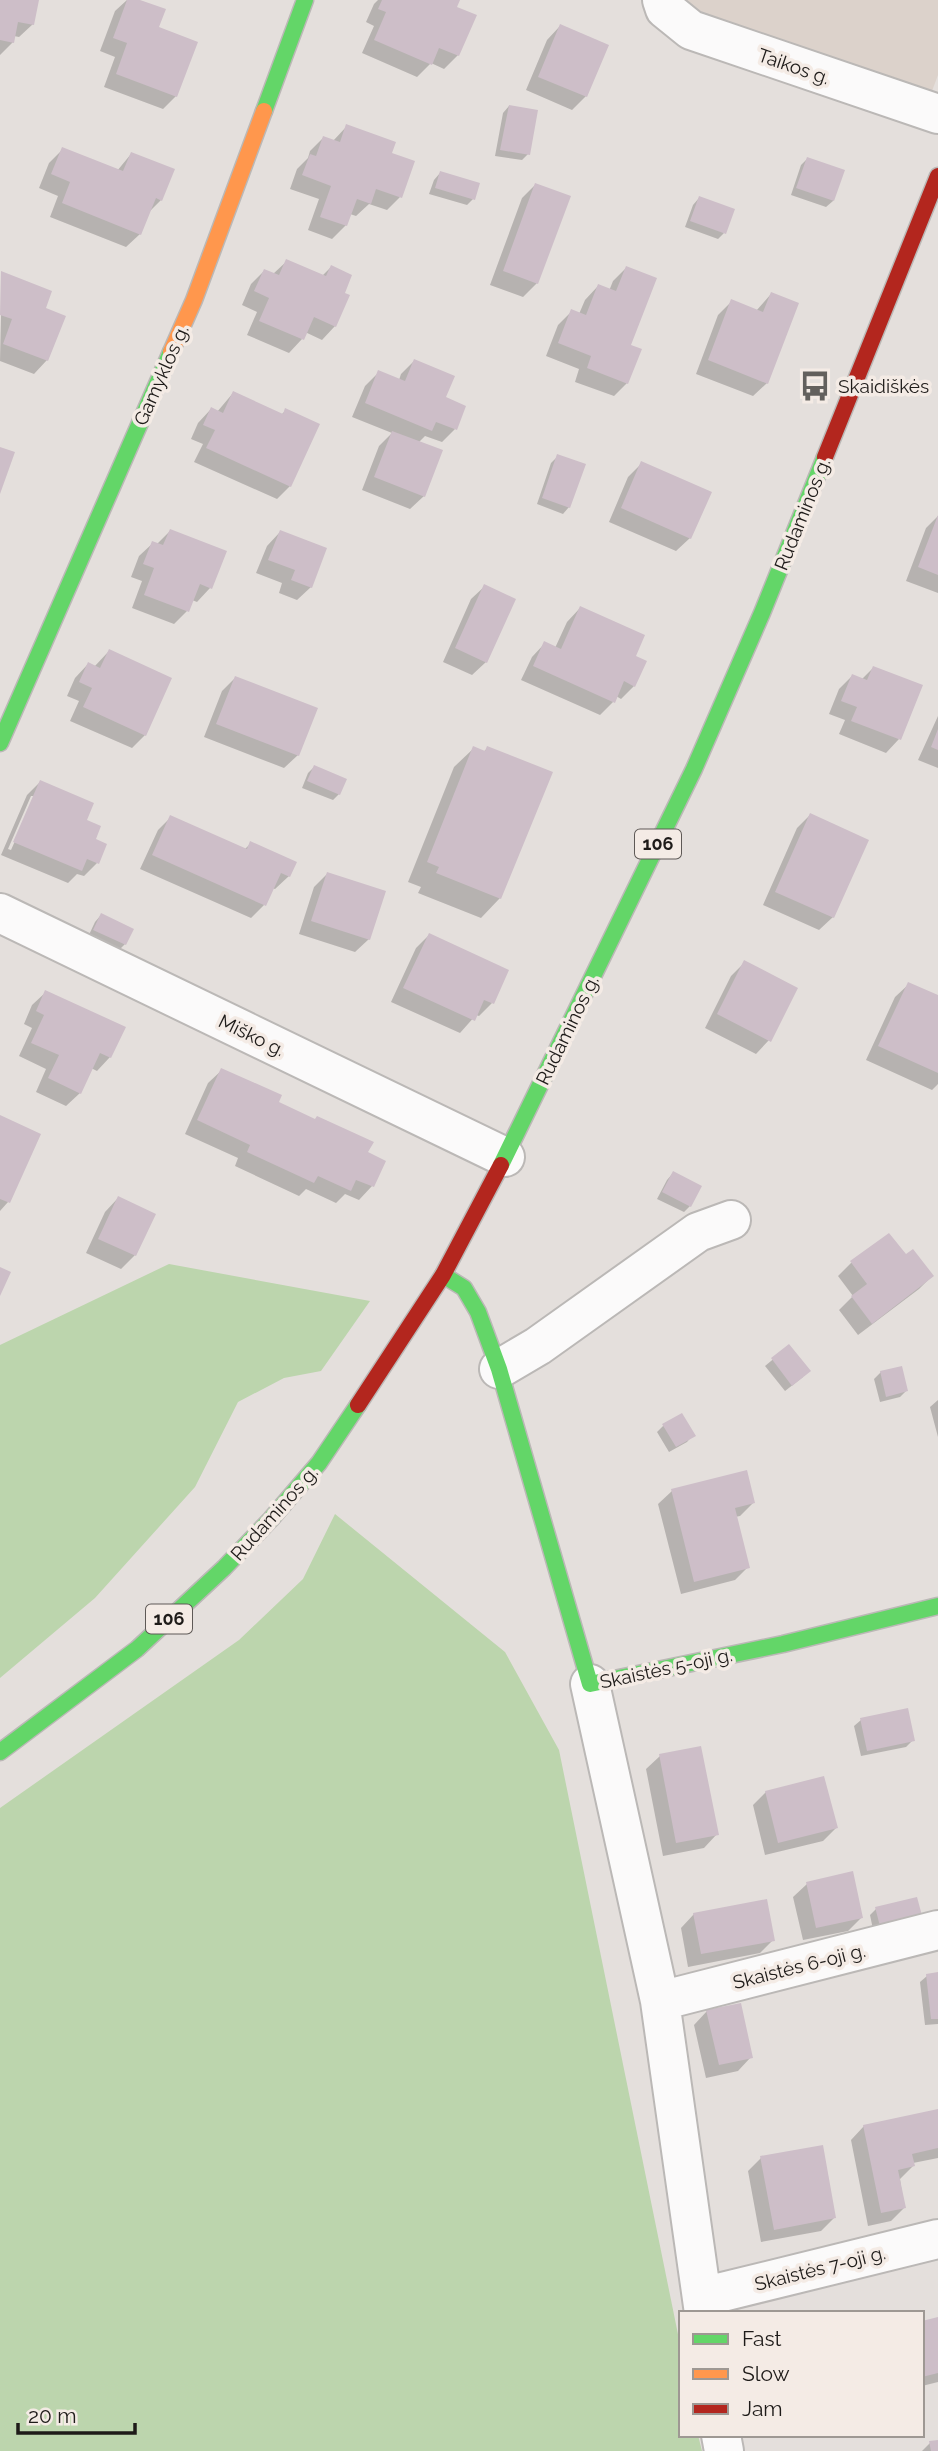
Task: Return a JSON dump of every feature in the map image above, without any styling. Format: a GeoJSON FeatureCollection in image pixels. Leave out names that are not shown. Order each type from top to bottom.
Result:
{"type":"FeatureCollection","features":[{"type":"Feature","properties":{"kind":"main road","name":"Gamyklos g."},"geometry":{"type":"LineString","coordinates":[[0,743],[194,300],[305,0]]}},
{"type":"Feature","properties":{"kind":"main road","name":"Rudaminos g."},"geometry":{"type":"LineString","coordinates":[[0,1752],[137,1648],[224,1568],[271,1519],[319,1463],[443,1275],[505,1157],[694,769],[762,613],[936,188]]}},
{"type":"Feature","properties":{"kind":"main road","name":"Skaistės 5-oji g."},"geometry":{"type":"LineString","coordinates":[[443,1275],[464,1288],[478,1312],[499,1369],[590,1684],[783,1644],[938,1606]]}},
{"type":"Feature","properties":{"kind":"street","name":"Taikos g."},"geometry":{"type":"LineString","coordinates":[[662,0],[665,9],[691,30],[938,114]]}},
{"type":"Feature","properties":{"kind":"street","name":"Miško g."},"geometry":{"type":"LineString","coordinates":[[0,913],[505,1157]]}},
{"type":"Feature","properties":{"kind":"street"},"geometry":{"type":"LineString","coordinates":[[499,1369],[538,1346],[698,1232],[731,1220]]}},
{"type":"Feature","properties":{"kind":"street"},"geometry":{"type":"LineString","coordinates":[[590,1684],[660,2001],[703,2305]]}},
{"type":"Feature","properties":{"kind":"street","name":"Skaistės 6-oji g."},"geometry":{"type":"LineString","coordinates":[[660,2001],[938,1930]]}},
{"type":"Feature","properties":{"kind":"street","name":"Skaistės 7-oji g."},"geometry":{"type":"LineString","coordinates":[[703,2305],[938,2239]]}},
{"type":"Feature","properties":{"kind":"shaded area"},"geometry":{"type":"Polygon","coordinates":[[[678,0],[938,0],[938,75],[932,91],[691,17],[678,0]]]}},
{"type":"Feature","properties":{"kind":"green space"},"geometry":{"type":"Polygon","coordinates":[[[169,1264],[370,1301],[321,1371],[284,1378],[238,1402],[195,1487],[95,1598],[0,1678],[0,1345],[169,1264]]]}},
{"type":"Feature","properties":{"kind":"green space"},"geometry":{"type":"Polygon","coordinates":[[[335,1514],[505,1652],[559,1750],[679,2339],[679,2437],[698,2437],[702,2451],[0,2451],[0,1808],[239,1640],[303,1579],[335,1514]]]}},
{"type":"Feature","properties":{"kind":"building"},"geometry":{"type":"Polygon","coordinates":[[[0,0],[39,0],[34,25],[18,22],[14,43],[0,40],[0,0]]]}},
{"type":"Feature","properties":{"kind":"building"},"geometry":{"type":"Polygon","coordinates":[[[127,0],[140,0],[166,9],[159,27],[198,42],[177,97],[116,74],[127,43],[113,38],[127,0]]]}},
{"type":"Feature","properties":{"kind":"building"},"geometry":{"type":"Polygon","coordinates":[[[382,0],[460,0],[457,7],[477,15],[459,56],[439,48],[432,65],[374,40],[386,12],[378,9],[382,0]]]}},
{"type":"Feature","properties":{"kind":"building"},"geometry":{"type":"Polygon","coordinates":[[[560,24],[609,45],[587,97],[538,77],[560,24]]]}},
{"type":"Feature","properties":{"kind":"building"},"geometry":{"type":"Polygon","coordinates":[[[509,105],[538,110],[530,155],[500,150],[509,105]]]}},
{"type":"Feature","properties":{"kind":"building"},"geometry":{"type":"Polygon","coordinates":[[[346,124],[396,142],[392,153],[415,161],[402,198],[376,189],[371,204],[357,199],[347,226],[320,217],[331,186],[302,175],[310,154],[316,156],[323,136],[340,142],[346,124]]]}},
{"type":"Feature","properties":{"kind":"building"},"geometry":{"type":"Polygon","coordinates":[[[62,147],[123,171],[131,152],[175,169],[162,201],[156,198],[141,235],[62,203],[70,182],[51,174],[62,147]]]}},
{"type":"Feature","properties":{"kind":"building"},"geometry":{"type":"Polygon","coordinates":[[[807,157],[845,170],[834,201],[796,188],[807,157]]]}},
{"type":"Feature","properties":{"kind":"building"},"geometry":{"type":"Polygon","coordinates":[[[440,171],[480,183],[475,200],[435,188],[440,171]]]}},
{"type":"Feature","properties":{"kind":"building"},"geometry":{"type":"Polygon","coordinates":[[[535,183],[571,196],[538,284],[503,271],[535,183]]]}},
{"type":"Feature","properties":{"kind":"building"},"geometry":{"type":"Polygon","coordinates":[[[699,196],[735,209],[726,234],[690,221],[699,196]]]}},
{"type":"Feature","properties":{"kind":"building"},"geometry":{"type":"Polygon","coordinates":[[[286,259],[326,276],[331,265],[352,275],[345,293],[350,295],[336,327],[314,317],[304,340],[259,321],[269,298],[254,291],[264,269],[279,275],[286,259]]]}},
{"type":"Feature","properties":{"kind":"building"},"geometry":{"type":"Polygon","coordinates":[[[626,266],[657,278],[631,345],[642,349],[628,384],[587,368],[591,356],[558,343],[571,309],[586,315],[598,284],[616,291],[626,266]]]}},
{"type":"Feature","properties":{"kind":"building"},"geometry":{"type":"Polygon","coordinates":[[[1,271],[52,291],[46,308],[66,316],[48,361],[3,344],[12,319],[0,315],[1,271]]]}},
{"type":"Feature","properties":{"kind":"building"},"geometry":{"type":"Polygon","coordinates":[[[771,292],[799,303],[768,384],[708,360],[731,299],[763,312],[771,292]]]}},
{"type":"Feature","properties":{"kind":"building"},"geometry":{"type":"Polygon","coordinates":[[[414,359],[455,376],[446,397],[466,406],[457,430],[436,422],[432,431],[365,403],[378,370],[405,381],[414,359]]]}},
{"type":"Feature","properties":{"kind":"building"},"geometry":{"type":"Polygon","coordinates":[[[233,391],[283,414],[285,408],[320,424],[291,487],[206,448],[215,430],[203,425],[211,407],[223,413],[233,391]]]}},
{"type":"Feature","properties":{"kind":"building"},"geometry":{"type":"Polygon","coordinates":[[[392,431],[443,450],[425,497],[374,477],[392,431]]]}},
{"type":"Feature","properties":{"kind":"building"},"geometry":{"type":"Polygon","coordinates":[[[0,447],[15,452],[0,494],[0,447]]]}},
{"type":"Feature","properties":{"kind":"building"},"geometry":{"type":"Polygon","coordinates":[[[557,454],[586,464],[570,508],[542,498],[557,454]]]}},
{"type":"Feature","properties":{"kind":"building"},"geometry":{"type":"Polygon","coordinates":[[[641,461],[712,492],[691,539],[621,508],[641,461]]]}},
{"type":"Feature","properties":{"kind":"building"},"geometry":{"type":"Polygon","coordinates":[[[938,515],[938,575],[918,567],[938,515]]]}},
{"type":"Feature","properties":{"kind":"building"},"geometry":{"type":"Polygon","coordinates":[[[170,529],[227,551],[212,589],[200,584],[189,612],[144,595],[154,568],[143,564],[152,541],[163,545],[170,529]]]}},
{"type":"Feature","properties":{"kind":"building"},"geometry":{"type":"Polygon","coordinates":[[[280,530],[327,548],[312,588],[291,580],[295,570],[268,560],[280,530]]]}},
{"type":"Feature","properties":{"kind":"building"},"geometry":{"type":"Polygon","coordinates":[[[484,584],[516,599],[487,663],[455,648],[484,584]]]}},
{"type":"Feature","properties":{"kind":"building"},"geometry":{"type":"Polygon","coordinates":[[[580,606],[645,635],[636,656],[647,661],[635,687],[624,681],[615,703],[533,666],[544,641],[561,649],[580,606]]]}},
{"type":"Feature","properties":{"kind":"building"},"geometry":{"type":"Polygon","coordinates":[[[109,649],[172,678],[146,736],[83,707],[92,688],[79,682],[88,662],[100,668],[109,649]]]}},
{"type":"Feature","properties":{"kind":"building"},"geometry":{"type":"Polygon","coordinates":[[[873,666],[923,685],[901,740],[851,721],[857,707],[841,701],[852,674],[867,680],[873,666]]]}},
{"type":"Feature","properties":{"kind":"building"},"geometry":{"type":"Polygon","coordinates":[[[235,676],[318,708],[299,756],[216,724],[235,676]]]}},
{"type":"Feature","properties":{"kind":"building"},"geometry":{"type":"Polygon","coordinates":[[[938,729],[938,750],[931,747],[938,729]]]}},
{"type":"Feature","properties":{"kind":"building"},"geometry":{"type":"Polygon","coordinates":[[[473,746],[485,751],[487,746],[553,772],[501,899],[436,873],[439,867],[427,862],[473,746]]]}},
{"type":"Feature","properties":{"kind":"building"},"geometry":{"type":"Polygon","coordinates":[[[314,765],[347,779],[340,795],[307,781],[314,765]]]}},
{"type":"Feature","properties":{"kind":"building"},"geometry":{"type":"Polygon","coordinates":[[[40,780],[94,803],[87,820],[101,826],[96,839],[107,844],[99,864],[87,859],[82,871],[13,842],[40,780]]]}},
{"type":"Feature","properties":{"kind":"building"},"geometry":{"type":"Polygon","coordinates":[[[810,813],[869,840],[834,918],[775,892],[810,813]]]}},
{"type":"Feature","properties":{"kind":"building"},"geometry":{"type":"Polygon","coordinates":[[[170,815],[247,849],[250,841],[297,862],[290,877],[281,873],[266,906],[152,855],[170,815]]]}},
{"type":"Feature","properties":{"kind":"building"},"geometry":{"type":"Polygon","coordinates":[[[327,872],[386,891],[370,940],[311,921],[327,872]]]}},
{"type":"Feature","properties":{"kind":"building"},"geometry":{"type":"Polygon","coordinates":[[[101,913],[134,929],[126,945],[93,930],[101,913]]]}},
{"type":"Feature","properties":{"kind":"building"},"geometry":{"type":"Polygon","coordinates":[[[429,933],[509,970],[494,1004],[484,1000],[475,1021],[403,988],[429,933]]]}},
{"type":"Feature","properties":{"kind":"building"},"geometry":{"type":"Polygon","coordinates":[[[744,960],[798,988],[771,1042],[717,1014],[744,960]]]}},
{"type":"Feature","properties":{"kind":"building"},"geometry":{"type":"Polygon","coordinates":[[[908,982],[938,995],[938,1073],[878,1046],[908,982]]]}},
{"type":"Feature","properties":{"kind":"building"},"geometry":{"type":"Polygon","coordinates":[[[45,990],[126,1027],[111,1058],[100,1053],[81,1094],[48,1078],[59,1055],[31,1043],[44,1015],[36,1011],[45,990]]]}},
{"type":"Feature","properties":{"kind":"building"},"geometry":{"type":"Polygon","coordinates":[[[221,1068],[282,1095],[279,1102],[374,1142],[368,1152],[386,1161],[374,1187],[356,1180],[351,1191],[318,1176],[314,1183],[247,1152],[250,1145],[197,1120],[221,1068]]]}},
{"type":"Feature","properties":{"kind":"building"},"geometry":{"type":"Polygon","coordinates":[[[0,1115],[41,1134],[10,1203],[0,1199],[0,1115]]]}},
{"type":"Feature","properties":{"kind":"building"},"geometry":{"type":"Polygon","coordinates":[[[673,1171],[702,1186],[691,1207],[662,1192],[673,1171]]]}},
{"type":"Feature","properties":{"kind":"building"},"geometry":{"type":"Polygon","coordinates":[[[118,1196],[156,1214],[136,1256],[98,1239],[118,1196]]]}},
{"type":"Feature","properties":{"kind":"building"},"geometry":{"type":"Polygon","coordinates":[[[889,1233],[906,1254],[913,1249],[934,1276],[872,1324],[851,1296],[867,1284],[850,1261],[889,1233]]]}},
{"type":"Feature","properties":{"kind":"building"},"geometry":{"type":"Polygon","coordinates":[[[0,1267],[11,1272],[0,1296],[0,1267]]]}},
{"type":"Feature","properties":{"kind":"building"},"geometry":{"type":"Polygon","coordinates":[[[789,1344],[811,1371],[792,1386],[771,1358],[789,1344]]]}},
{"type":"Feature","properties":{"kind":"building"},"geometry":{"type":"Polygon","coordinates":[[[902,1366],[908,1391],[886,1397],[880,1371],[902,1366]]]}},
{"type":"Feature","properties":{"kind":"building"},"geometry":{"type":"Polygon","coordinates":[[[682,1413],[696,1436],[676,1447],[662,1424],[682,1413]]]}},
{"type":"Feature","properties":{"kind":"building"},"geometry":{"type":"Polygon","coordinates":[[[747,1470],[755,1503],[735,1508],[750,1568],[694,1582],[671,1489],[747,1470]]]}},
{"type":"Feature","properties":{"kind":"building"},"geometry":{"type":"Polygon","coordinates":[[[908,1708],[915,1741],[867,1751],[860,1718],[908,1708]]]}},
{"type":"Feature","properties":{"kind":"building"},"geometry":{"type":"Polygon","coordinates":[[[701,1746],[719,1835],[676,1843],[659,1754],[701,1746]]]}},
{"type":"Feature","properties":{"kind":"building"},"geometry":{"type":"Polygon","coordinates":[[[824,1776],[838,1828],[778,1843],[765,1791],[824,1776]]]}},
{"type":"Feature","properties":{"kind":"building"},"geometry":{"type":"Polygon","coordinates":[[[853,1871],[863,1918],[816,1928],[806,1882],[853,1871]]]}},
{"type":"Feature","properties":{"kind":"building"},"geometry":{"type":"Polygon","coordinates":[[[917,1897],[924,1923],[882,1934],[875,1907],[917,1897]]]}},
{"type":"Feature","properties":{"kind":"building"},"geometry":{"type":"Polygon","coordinates":[[[767,1899],[775,1941],[701,1954],[693,1913],[767,1899]]]}},
{"type":"Feature","properties":{"kind":"building"},"geometry":{"type":"Polygon","coordinates":[[[938,1972],[938,2019],[931,2019],[926,1974],[938,1972]]]}},
{"type":"Feature","properties":{"kind":"building"},"geometry":{"type":"Polygon","coordinates":[[[741,2003],[753,2058],[719,2065],[706,2010],[741,2003]]]}},
{"type":"Feature","properties":{"kind":"building"},"geometry":{"type":"Polygon","coordinates":[[[938,2109],[938,2148],[912,2154],[915,2166],[898,2170],[906,2208],[881,2213],[863,2125],[938,2109]]]}},
{"type":"Feature","properties":{"kind":"building"},"geometry":{"type":"Polygon","coordinates":[[[823,2145],[836,2218],[774,2230],[760,2156],[823,2145]]]}},
{"type":"Feature","properties":{"kind":"building"},"geometry":{"type":"Polygon","coordinates":[[[938,2317],[938,2373],[924,2376],[924,2320],[938,2317]]]}},
{"type":"Feature","properties":{"kind":"building"},"geometry":{"type":"Polygon","coordinates":[[[938,2440],[938,2451],[931,2451],[929,2441],[938,2440]]]}},
{"type":"Feature","properties":{"kind":"traffic: fast"},"geometry":{"type":"LineString","coordinates":[[264,111],[305,0]]}},
{"type":"Feature","properties":{"kind":"traffic: fast"},"geometry":{"type":"LineString","coordinates":[[0,743],[171,352]]}},
{"type":"Feature","properties":{"kind":"traffic: fast"},"geometry":{"type":"LineString","coordinates":[[501,1165],[694,769],[762,613],[825,457]]}},
{"type":"Feature","properties":{"kind":"traffic: fast"},"geometry":{"type":"LineString","coordinates":[[443,1275],[464,1288],[478,1312],[499,1369],[590,1684],[783,1644],[938,1606]]}},
{"type":"Feature","properties":{"kind":"traffic: fast"},"geometry":{"type":"LineString","coordinates":[[0,1752],[137,1649],[224,1568],[319,1463],[358,1405]]}},
{"type":"Feature","properties":{"kind":"traffic: slow"},"geometry":{"type":"LineString","coordinates":[[171,352],[194,300],[264,111]]}},
{"type":"Feature","properties":{"kind":"traffic: jam"},"geometry":{"type":"LineString","coordinates":[[825,457],[938,176]]}},
{"type":"Feature","properties":{"kind":"traffic: jam"},"geometry":{"type":"LineString","coordinates":[[358,1405],[443,1275],[501,1165]]}},
{"type":"Feature","properties":{"kind":"place","name":"Skaidiškės"},"geometry":{"type":"Point","coordinates":[815,386]}}]}
